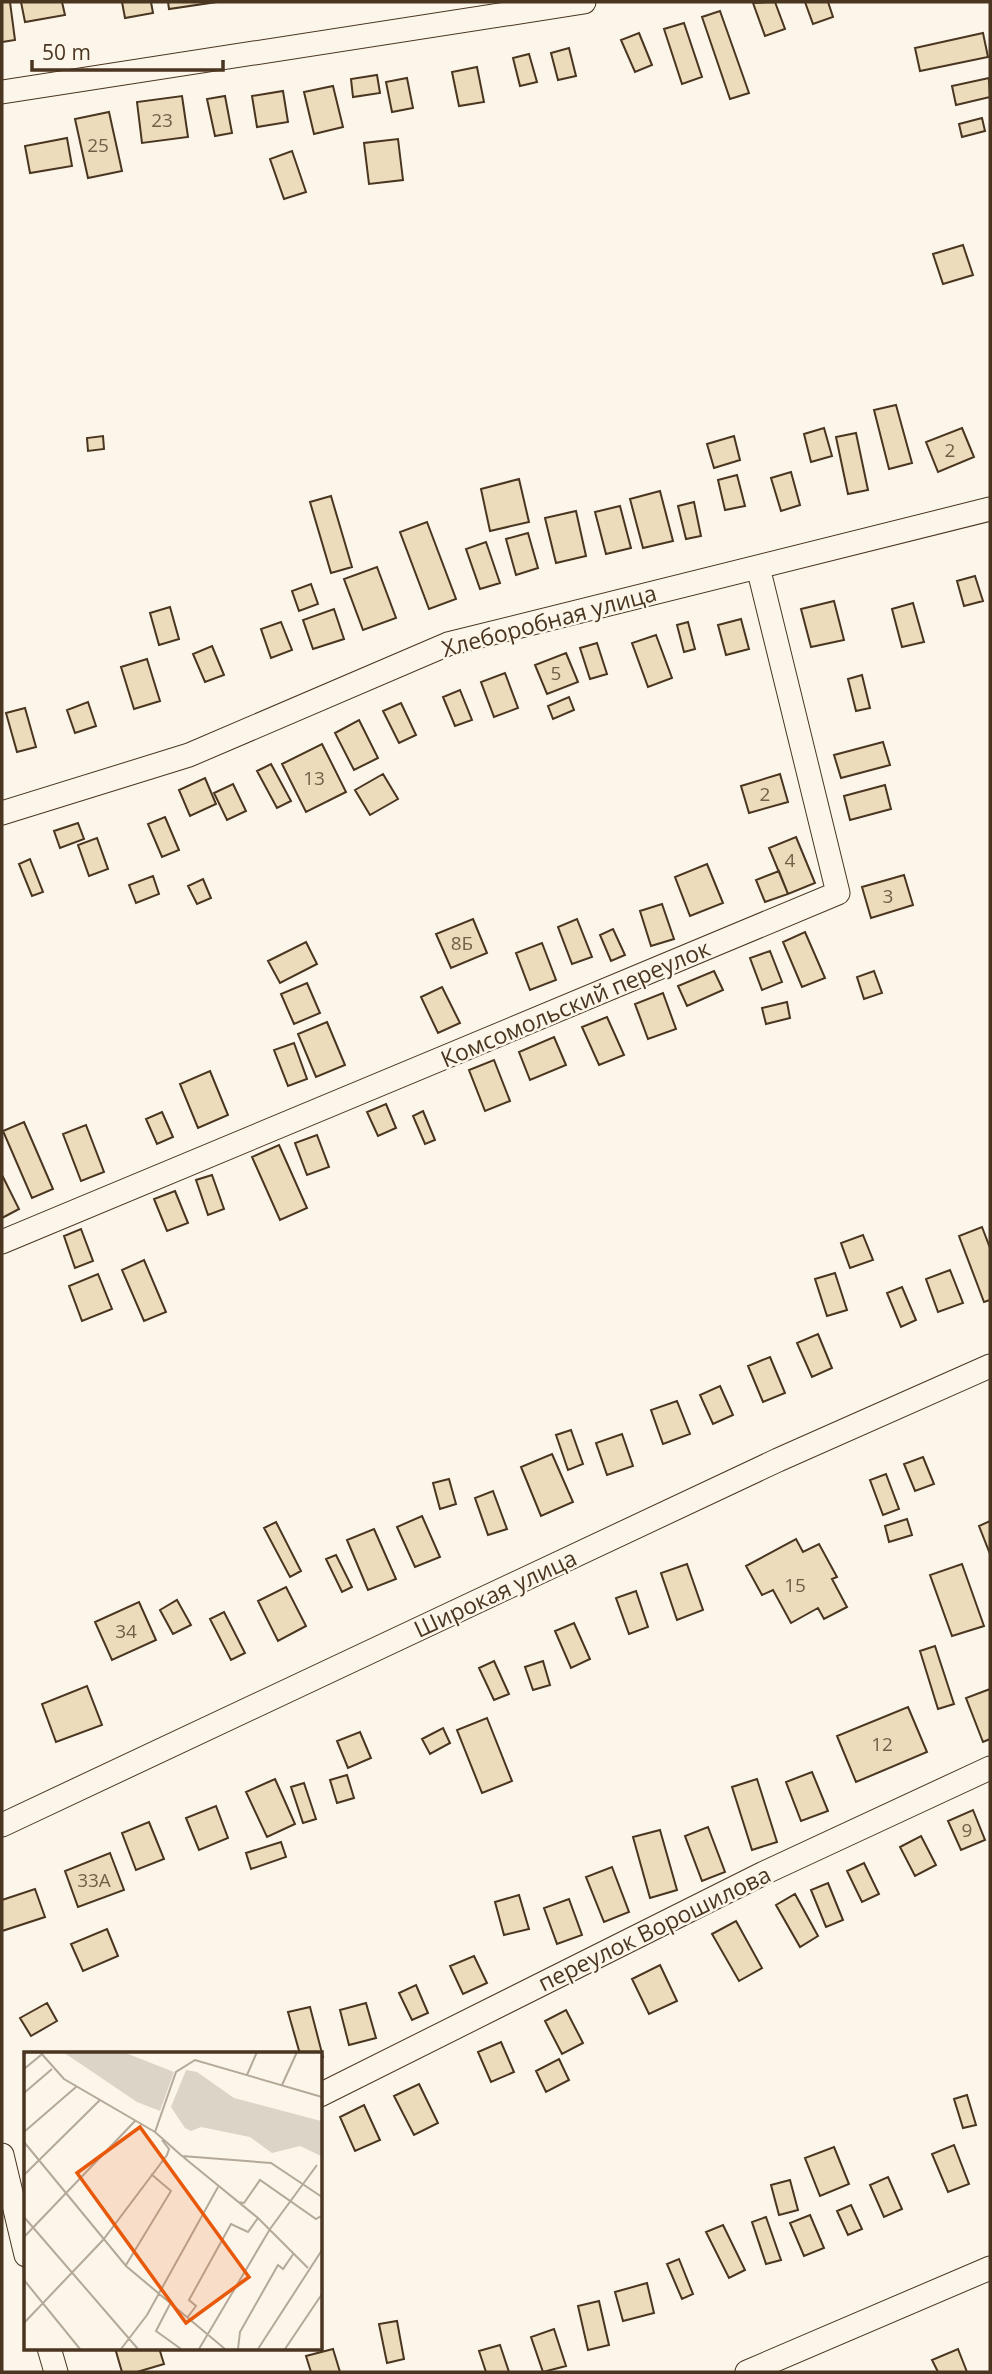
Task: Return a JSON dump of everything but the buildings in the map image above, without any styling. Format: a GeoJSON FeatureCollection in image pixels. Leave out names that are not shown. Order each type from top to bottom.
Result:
{"type":"FeatureCollection","features":[{"type":"Feature","properties":{"kind":"street"},"geometry":{"type":"LineString","coordinates":[[2,92],[584,2]]}},
{"type":"Feature","properties":{"kind":"street","name":"Хлеборобная улица"},"geometry":{"type":"LineString","coordinates":[[2,813],[189,755],[448,644],[990,509]]}},
{"type":"Feature","properties":{"kind":"street","name":"Комсомольский переулок"},"geometry":{"type":"LineString","coordinates":[[2,1242],[838,893],[758,567]]}},
{"type":"Feature","properties":{"kind":"street","name":"Широкая улица"},"geometry":{"type":"LineString","coordinates":[[2,1825],[778,1460],[990,1366]]}},
{"type":"Feature","properties":{"kind":"street","name":"переулок Ворошилова"},"geometry":{"type":"LineString","coordinates":[[322,2094],[764,1873],[990,1768]]}},
{"type":"Feature","properties":{"kind":"street"},"geometry":{"type":"LineString","coordinates":[[2,2155],[24,2247]]}},
{"type":"Feature","properties":{"kind":"street"},"geometry":{"type":"LineString","coordinates":[[747,2372],[990,2268]]}},
{"type":"Feature","properties":{"kind":"street"},"geometry":{"type":"LineString","coordinates":[[50,2350],[56,2372]]}}]}
